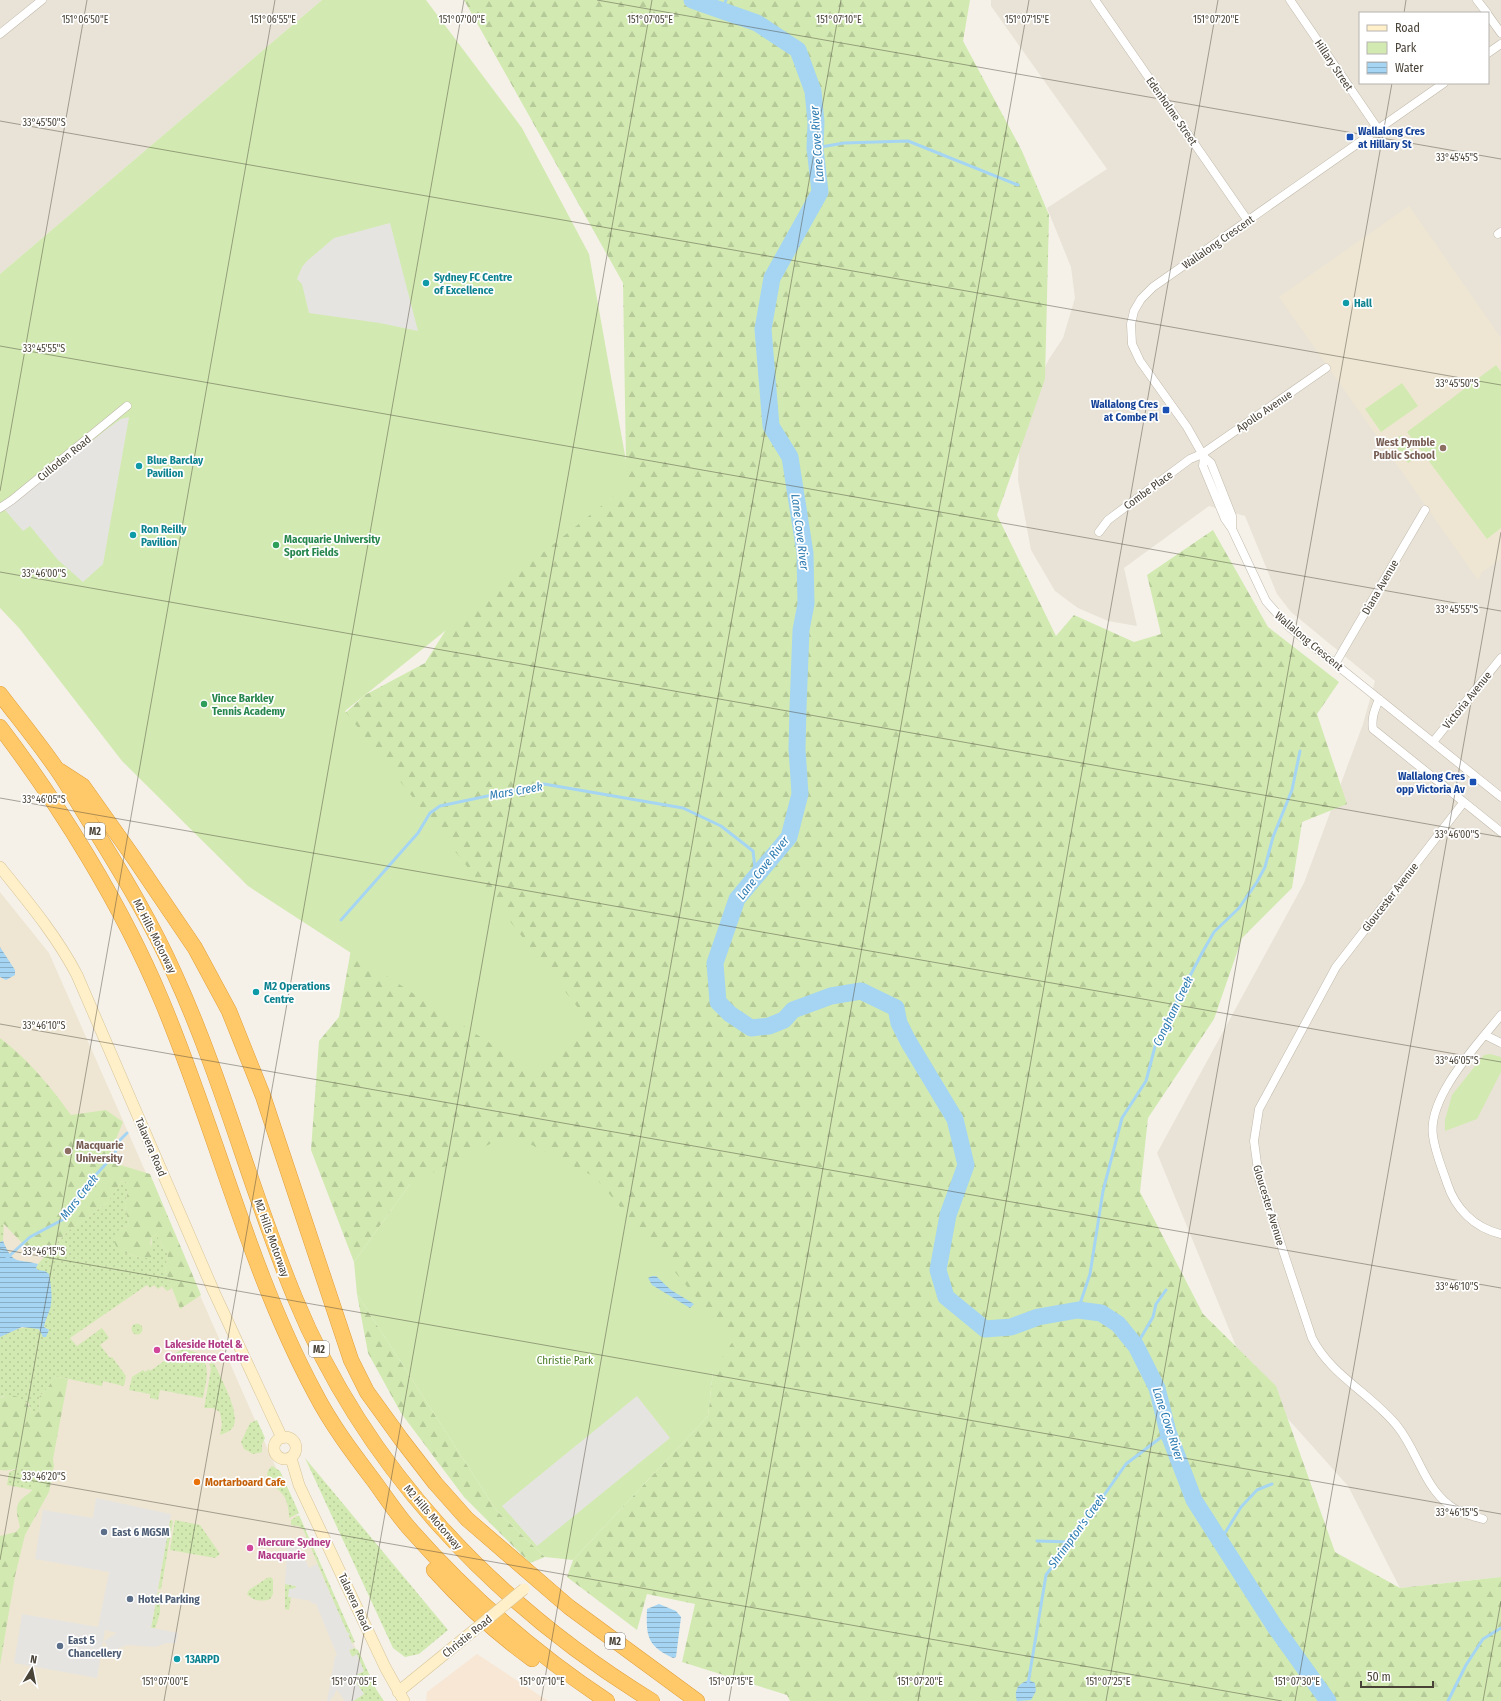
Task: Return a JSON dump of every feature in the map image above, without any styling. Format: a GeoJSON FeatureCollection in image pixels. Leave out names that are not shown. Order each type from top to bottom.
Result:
{"type":"FeatureCollection","features":[{"type":"Feature","properties":{"kind":"highway","name":"M2 Hills Motorway"},"geometry":{"type":"LineString","coordinates":[[0,694],[56,768],[128,884],[175,974],[224,1098],[249,1175],[297,1302],[318,1347],[351,1407],[404,1484],[437,1524],[476,1564],[514,1601],[551,1631],[588,1659],[652,1701]]}},
{"type":"Feature","properties":{"kind":"highway","name":"M2 Hills Motorway"},"geometry":{"type":"LineString","coordinates":[[0,726],[57,809],[90,861],[139,953],[161,999],[239,1213],[292,1347],[316,1394],[345,1442],[407,1525],[483,1605],[527,1643],[572,1678],[607,1701]]}},
{"type":"Feature","properties":{"kind":"highway","name":"M2"},"geometry":{"type":"LineString","coordinates":[[56,768],[83,786],[177,920],[195,948],[229,1011],[263,1096],[351,1360],[367,1392],[435,1483],[466,1519],[569,1607],[697,1701]]}},
{"type":"Feature","properties":{"kind":"highway","name":"M2"},"geometry":{"type":"LineString","coordinates":[[370,1476],[398,1526],[431,1567],[456,1594],[507,1641],[590,1701]]}},
{"type":"Feature","properties":{"kind":"street"},"geometry":{"type":"LineString","coordinates":[[0,34],[42,0]]}},
{"type":"Feature","properties":{"kind":"street","name":"Edenholme Street"},"geometry":{"type":"LineString","coordinates":[[1095,0],[1248,221]]}},
{"type":"Feature","properties":{"kind":"street","name":"Hillary Street"},"geometry":{"type":"LineString","coordinates":[[1290,0],[1378,130]]}},
{"type":"Feature","properties":{"kind":"street"},"geometry":{"type":"LineString","coordinates":[[1478,0],[1486,12]]}},
{"type":"Feature","properties":{"kind":"street"},"geometry":{"type":"LineString","coordinates":[[1489,17],[1501,34]]}},
{"type":"Feature","properties":{"kind":"street"},"geometry":{"type":"LineString","coordinates":[[1489,52],[1501,44]]}},
{"type":"Feature","properties":{"kind":"street","name":"Wallalong Crescent"},"geometry":{"type":"LineString","coordinates":[[1443,84],[1146,293],[1134,311],[1131,324],[1131,339],[1135,353],[1187,427],[1202,455],[1203,466],[1225,519],[1232,529],[1255,579],[1273,611],[1288,626],[1501,797]]}},
{"type":"Feature","properties":{"kind":"street","name":"Apollo Avenue"},"geometry":{"type":"LineString","coordinates":[[1202,455],[1326,368]]}},
{"type":"Feature","properties":{"kind":"street","name":"Culloden Road"},"geometry":{"type":"LineString","coordinates":[[0,508],[12,500],[127,406]]}},
{"type":"Feature","properties":{"kind":"street","name":"Combe Place"},"geometry":{"type":"LineString","coordinates":[[1099,532],[1108,520],[1190,459],[1202,455]]}},
{"type":"Feature","properties":{"kind":"street","name":"Diana Avenue"},"geometry":{"type":"LineString","coordinates":[[1335,664],[1425,510]]}},
{"type":"Feature","properties":{"kind":"street","name":"Victoria Avenue"},"geometry":{"type":"LineString","coordinates":[[1433,742],[1501,658]]}},
{"type":"Feature","properties":{"kind":"street"},"geometry":{"type":"LineString","coordinates":[[1380,699],[1373,717],[1373,729],[1463,803],[1501,832]]}},
{"type":"Feature","properties":{"kind":"street","name":"Gloucester Avenue"},"geometry":{"type":"LineString","coordinates":[[1463,803],[1336,967],[1259,1109],[1254,1141],[1259,1178],[1312,1338],[1320,1353],[1329,1364],[1388,1416],[1399,1428],[1434,1489],[1450,1505],[1465,1514],[1483,1519]]}},
{"type":"Feature","properties":{"kind":"street","name":"Talavera Road"},"geometry":{"type":"LineString","coordinates":[[0,867],[55,937],[77,975],[211,1285],[282,1438]]}},
{"type":"Feature","properties":{"kind":"street"},"geometry":{"type":"LineString","coordinates":[[1501,1015],[1442,1094],[1434,1116],[1432,1135],[1450,1194],[1456,1204],[1473,1221],[1483,1228],[1501,1234]]}},
{"type":"Feature","properties":{"kind":"street"},"geometry":{"type":"LineString","coordinates":[[1485,1035],[1501,1043]]}},
{"type":"Feature","properties":{"kind":"street"},"geometry":{"type":"LineString","coordinates":[[282,1438],[289,1438],[294,1443],[295,1453],[291,1458],[285,1459],[276,1455],[275,1445],[282,1438]]}},
{"type":"Feature","properties":{"kind":"street","name":"Talavera Road"},"geometry":{"type":"LineString","coordinates":[[291,1458],[300,1485],[401,1697]]}},
{"type":"Feature","properties":{"kind":"street","name":"Christie Road"},"geometry":{"type":"LineString","coordinates":[[401,1697],[478,1627],[536,1579]]}},
{"type":"Feature","properties":{"kind":"shaded area"},"geometry":{"type":"Polygon","coordinates":[[[0,0],[322,0],[0,274],[0,0]]]}},
{"type":"Feature","properties":{"kind":"shaded area"},"geometry":{"type":"Polygon","coordinates":[[[991,0],[1501,0],[1501,1577],[1400,1588],[1348,1486],[1247,1373],[1157,1153],[1304,883],[1363,724],[1375,681],[1291,612],[1277,594],[1245,516],[1209,506],[1124,568],[1137,626],[1108,621],[1078,608],[1055,591],[1031,550],[1018,480],[1020,418],[1049,359],[1063,338],[1075,298],[1071,267],[1047,208],[1107,169],[991,6],[991,0]]]}},
{"type":"Feature","properties":{"kind":"shaded area","name":"West Pymble Public School"},"geometry":{"type":"Polygon","coordinates":[[[1409,206],[1501,338],[1501,559],[1482,572],[1478,580],[1279,297],[1409,206]]]}},
{"type":"Feature","properties":{"kind":"shaded area"},"geometry":{"type":"Polygon","coordinates":[[[390,223],[418,331],[380,323],[309,313],[302,284],[297,279],[302,267],[307,261],[334,238],[390,223]]]}},
{"type":"Feature","properties":{"kind":"shaded area"},"geometry":{"type":"Polygon","coordinates":[[[129,417],[103,564],[83,582],[58,560],[30,526],[23,531],[5,510],[107,429],[121,419],[129,417]]]}},
{"type":"Feature","properties":{"kind":"shaded area","name":"Macquarie University"},"geometry":{"type":"Polygon","coordinates":[[[0,892],[49,953],[379,1701],[0,1701],[0,892]]]}},
{"type":"Feature","properties":{"kind":"shaded area"},"geometry":{"type":"Polygon","coordinates":[[[637,1396],[670,1438],[537,1546],[502,1506],[637,1396]]]}},
{"type":"Feature","properties":{"kind":"shaded area"},"geometry":{"type":"Polygon","coordinates":[[[96,1498],[171,1514],[151,1627],[143,1626],[178,1633],[176,1643],[167,1643],[155,1647],[127,1645],[110,1652],[104,1641],[117,1633],[105,1630],[97,1678],[14,1663],[22,1614],[98,1627],[109,1572],[35,1559],[43,1510],[93,1518],[96,1498]]]}},
{"type":"Feature","properties":{"kind":"shaded area"},"geometry":{"type":"Polygon","coordinates":[[[298,1543],[309,1568],[317,1564],[347,1632],[350,1634],[348,1635],[354,1648],[349,1650],[352,1657],[357,1654],[364,1671],[355,1676],[355,1681],[364,1694],[353,1701],[345,1701],[337,1690],[330,1701],[327,1701],[335,1657],[337,1655],[316,1604],[311,1603],[311,1601],[288,1597],[289,1589],[296,1588],[296,1586],[285,1584],[287,1545],[298,1543]]]}},
{"type":"Feature","properties":{"kind":"shaded area"},"geometry":{"type":"Polygon","coordinates":[[[477,1654],[548,1701],[426,1701],[427,1692],[477,1654]]]}},
{"type":"Feature","properties":{"kind":"green space","name":"Macquarie University Sport Fields"},"geometry":{"type":"Polygon","coordinates":[[[322,0],[426,0],[522,128],[589,254],[630,483],[345,711],[593,1027],[536,1073],[248,886],[122,761],[19,628],[0,608],[0,274],[322,0]]]}},
{"type":"Feature","properties":{"kind":"green space"},"geometry":{"type":"Polygon","coordinates":[[[464,0],[970,0],[963,41],[1022,151],[1049,215],[1045,379],[997,515],[1056,636],[1074,615],[1134,642],[1161,634],[1147,575],[1213,530],[1268,627],[1339,682],[1317,714],[1347,804],[1302,822],[1292,888],[1242,938],[1214,1019],[1148,1118],[1140,1192],[1203,1314],[1276,1386],[1335,1552],[1400,1588],[1501,1577],[1501,1701],[790,1701],[787,1695],[682,1662],[695,1604],[647,1594],[637,1630],[567,1577],[573,1560],[708,1416],[713,1371],[410,1184],[354,1262],[311,1150],[319,1041],[339,1017],[359,904],[342,716],[365,695],[425,663],[489,562],[626,462],[623,283],[464,0]]]}},
{"type":"Feature","properties":{"kind":"green space"},"geometry":{"type":"Polygon","coordinates":[[[1496,365],[1501,372],[1501,528],[1487,539],[1407,432],[1496,365]]]}},
{"type":"Feature","properties":{"kind":"green space"},"geometry":{"type":"Polygon","coordinates":[[[1402,383],[1418,406],[1381,432],[1365,409],[1402,383]]]}},
{"type":"Feature","properties":{"kind":"green space"},"geometry":{"type":"Polygon","coordinates":[[[1401,435],[1417,457],[1408,463],[1392,441],[1401,435]]]}},
{"type":"Feature","properties":{"kind":"green space"},"geometry":{"type":"Polygon","coordinates":[[[0,1038],[11,1046],[38,1074],[71,1115],[106,1110],[123,1122],[107,1161],[150,1174],[201,1295],[180,1309],[165,1270],[168,1255],[156,1234],[152,1237],[150,1243],[154,1253],[151,1258],[141,1258],[119,1251],[115,1244],[115,1232],[129,1225],[125,1206],[128,1184],[125,1181],[121,1182],[107,1203],[68,1231],[43,1257],[25,1246],[0,1220],[0,1038]]]}},
{"type":"Feature","properties":{"kind":"green space"},"geometry":{"type":"Polygon","coordinates":[[[1490,1054],[1501,1057],[1501,1072],[1477,1119],[1445,1131],[1445,1120],[1452,1095],[1484,1055],[1490,1054]]]}},
{"type":"Feature","properties":{"kind":"green space","name":"Christie Park"},"geometry":{"type":"Polygon","coordinates":[[[510,1134],[595,1177],[733,1341],[713,1371],[708,1416],[573,1560],[545,1557],[496,1510],[357,1294],[354,1262],[410,1184],[510,1134]]]}},
{"type":"Feature","properties":{"kind":"green space"},"geometry":{"type":"Polygon","coordinates":[[[125,1181],[128,1184],[125,1206],[129,1225],[119,1230],[125,1253],[141,1258],[151,1249],[152,1237],[156,1234],[168,1255],[165,1270],[172,1288],[167,1291],[162,1286],[158,1289],[154,1285],[150,1288],[147,1285],[70,1338],[77,1346],[102,1328],[109,1338],[100,1345],[110,1358],[112,1357],[126,1376],[124,1386],[103,1381],[102,1386],[55,1376],[47,1389],[39,1397],[40,1410],[36,1414],[32,1412],[28,1403],[3,1396],[0,1398],[0,1337],[28,1327],[39,1329],[40,1332],[49,1330],[44,1327],[51,1301],[36,1268],[38,1264],[68,1231],[107,1203],[121,1182],[125,1181]]]}},
{"type":"Feature","properties":{"kind":"green space"},"geometry":{"type":"Polygon","coordinates":[[[0,1220],[4,1222],[3,1241],[0,1242],[0,1220]]]}},
{"type":"Feature","properties":{"kind":"green space"},"geometry":{"type":"Polygon","coordinates":[[[357,1294],[496,1510],[545,1557],[530,1563],[464,1497],[401,1413],[368,1353],[357,1294]]]}},
{"type":"Feature","properties":{"kind":"green space"},"geometry":{"type":"Polygon","coordinates":[[[135,1324],[139,1324],[141,1325],[141,1333],[135,1334],[132,1331],[132,1327],[135,1324]]]}},
{"type":"Feature","properties":{"kind":"green space"},"geometry":{"type":"Polygon","coordinates":[[[184,1349],[198,1353],[207,1368],[203,1398],[160,1390],[158,1400],[150,1398],[150,1394],[129,1390],[132,1377],[143,1370],[145,1372],[149,1369],[150,1371],[177,1352],[184,1349]]]}},
{"type":"Feature","properties":{"kind":"green space"},"geometry":{"type":"Polygon","coordinates":[[[214,1363],[229,1395],[235,1421],[233,1427],[229,1431],[220,1435],[222,1424],[220,1412],[213,1408],[204,1408],[211,1369],[209,1364],[214,1363]]]}},
{"type":"Feature","properties":{"kind":"green space"},"geometry":{"type":"Polygon","coordinates":[[[55,1376],[68,1379],[53,1459],[54,1466],[49,1492],[25,1535],[15,1576],[0,1665],[0,1536],[16,1532],[20,1527],[17,1508],[22,1498],[33,1489],[34,1484],[29,1468],[0,1470],[0,1398],[10,1395],[15,1396],[27,1403],[32,1412],[36,1414],[40,1410],[39,1397],[47,1389],[55,1376]]]}},
{"type":"Feature","properties":{"kind":"green space"},"geometry":{"type":"Polygon","coordinates":[[[257,1420],[265,1438],[262,1444],[262,1452],[253,1454],[244,1449],[241,1442],[250,1423],[257,1420]]]}},
{"type":"Feature","properties":{"kind":"green space"},"geometry":{"type":"Polygon","coordinates":[[[305,1458],[448,1630],[419,1654],[405,1657],[393,1648],[305,1458]]]}},
{"type":"Feature","properties":{"kind":"green space"},"geometry":{"type":"Polygon","coordinates":[[[272,1466],[280,1471],[299,1513],[289,1518],[288,1507],[284,1496],[268,1478],[268,1470],[272,1466]]]}},
{"type":"Feature","properties":{"kind":"green space"},"geometry":{"type":"Polygon","coordinates":[[[22,1467],[29,1468],[35,1480],[33,1490],[7,1485],[9,1472],[22,1467]]]}},
{"type":"Feature","properties":{"kind":"green space"},"geometry":{"type":"Polygon","coordinates":[[[299,1515],[355,1642],[352,1643],[348,1635],[350,1634],[347,1633],[303,1529],[298,1526],[291,1525],[291,1520],[299,1515]]]}},
{"type":"Feature","properties":{"kind":"green space"},"geometry":{"type":"Polygon","coordinates":[[[170,1520],[173,1521],[161,1589],[158,1589],[170,1520]]]}},
{"type":"Feature","properties":{"kind":"green space"},"geometry":{"type":"Polygon","coordinates":[[[175,1520],[200,1525],[220,1554],[215,1558],[170,1550],[175,1520]]]}},
{"type":"Feature","properties":{"kind":"green space"},"geometry":{"type":"Polygon","coordinates":[[[271,1577],[273,1580],[273,1594],[270,1599],[258,1600],[247,1594],[249,1590],[271,1577]]]}},
{"type":"Feature","properties":{"kind":"green space"},"geometry":{"type":"Polygon","coordinates":[[[285,1584],[296,1586],[291,1597],[289,1610],[285,1609],[285,1584]]]}},
{"type":"Feature","properties":{"kind":"green space"},"geometry":{"type":"Polygon","coordinates":[[[158,1592],[160,1593],[160,1613],[155,1629],[151,1628],[158,1592]]]}},
{"type":"Feature","properties":{"kind":"green space"},"geometry":{"type":"Polygon","coordinates":[[[354,1648],[358,1650],[376,1689],[384,1701],[353,1701],[364,1694],[355,1681],[357,1655],[352,1657],[349,1650],[354,1648]]]}},
{"type":"Feature","properties":{"kind":"water"},"geometry":{"type":"Polygon","coordinates":[[[0,947],[15,970],[15,975],[6,980],[0,977],[0,947]]]}},
{"type":"Feature","properties":{"kind":"water"},"geometry":{"type":"Polygon","coordinates":[[[3,1241],[13,1258],[20,1261],[38,1264],[36,1268],[38,1270],[45,1271],[49,1274],[51,1300],[50,1309],[44,1327],[49,1330],[46,1337],[43,1337],[39,1329],[22,1327],[0,1337],[0,1242],[3,1241]]]}},
{"type":"Feature","properties":{"kind":"water"},"geometry":{"type":"Polygon","coordinates":[[[656,1276],[671,1290],[694,1304],[690,1308],[652,1285],[648,1278],[656,1276]]]}},
{"type":"Feature","properties":{"kind":"water"},"geometry":{"type":"Polygon","coordinates":[[[659,1604],[676,1611],[681,1617],[676,1657],[673,1658],[664,1654],[653,1644],[648,1633],[647,1609],[659,1604]]]}},
{"type":"Feature","properties":{"kind":"water"},"geometry":{"type":"Polygon","coordinates":[[[1029,1680],[1035,1683],[1036,1691],[1031,1700],[1017,1701],[1016,1690],[1022,1683],[1029,1680]]]}},
{"type":"Feature","properties":{"kind":"waterway","name":"Lane Cove River"},"geometry":{"type":"LineString","coordinates":[[692,0],[757,23],[798,50],[813,91],[816,122],[815,148],[820,192],[772,278],[763,329],[771,426],[790,457],[805,553],[806,604],[801,630],[797,749],[800,794],[789,837],[737,899],[715,963],[718,1002],[730,1014],[751,1028],[769,1026],[784,1020],[793,1010],[831,996],[861,991],[896,1008],[899,1023],[908,1041],[955,1119],[966,1165],[948,1215],[938,1270],[946,1297],[985,1329],[1011,1327],[1038,1317],[1078,1310],[1101,1313],[1118,1324],[1136,1346],[1157,1388],[1168,1432],[1194,1500],[1275,1627],[1328,1701]]}},
{"type":"Feature","properties":{"kind":"waterway"},"geometry":{"type":"LineString","coordinates":[[722,10],[726,0]]}},
{"type":"Feature","properties":{"kind":"waterway"},"geometry":{"type":"LineString","coordinates":[[815,148],[844,143],[908,141],[1018,185]]}},
{"type":"Feature","properties":{"kind":"waterway","name":"Congham Creek"},"geometry":{"type":"LineString","coordinates":[[1078,1310],[1090,1274],[1103,1191],[1122,1118],[1146,1081],[1157,1039],[1202,953],[1214,932],[1239,908],[1257,882],[1265,867],[1273,837],[1292,790],[1300,751]]}},
{"type":"Feature","properties":{"kind":"waterway","name":"Mars Creek"},"geometry":{"type":"LineString","coordinates":[[341,920],[418,833],[430,813],[440,806],[544,784],[683,808],[721,826],[753,851],[756,876]]}},
{"type":"Feature","properties":{"kind":"waterway","name":"Mars Creek"},"geometry":{"type":"LineString","coordinates":[[7,1258],[30,1237],[64,1219],[81,1191],[114,1155],[120,1140],[127,1133]]}},
{"type":"Feature","properties":{"kind":"waterway"},"geometry":{"type":"LineString","coordinates":[[1136,1346],[1153,1317],[1156,1304],[1166,1290]]}},
{"type":"Feature","properties":{"kind":"waterway","name":"Shrimpton's Creek"},"geometry":{"type":"LineString","coordinates":[[1028,1684],[1046,1575],[1126,1464],[1168,1432]]}},
{"type":"Feature","properties":{"kind":"waterway"},"geometry":{"type":"LineString","coordinates":[[1220,1541],[1241,1507],[1257,1490],[1272,1484]]}},
{"type":"Feature","properties":{"kind":"waterway"},"geometry":{"type":"LineString","coordinates":[[1037,1541],[1071,1542]]}},
{"type":"Feature","properties":{"kind":"waterway"},"geometry":{"type":"LineString","coordinates":[[1448,1701],[1466,1665],[1483,1639],[1501,1628]]}},
{"type":"Feature","properties":{"kind":"place","name":"Wallalong Cres at Hillary St"},"geometry":{"type":"Point","coordinates":[1350,137]}},
{"type":"Feature","properties":{"kind":"place","name":"Sydney FC Centre of Excellence"},"geometry":{"type":"Point","coordinates":[426,283]}},
{"type":"Feature","properties":{"kind":"place","name":"Hall"},"geometry":{"type":"Point","coordinates":[1346,303]}},
{"type":"Feature","properties":{"kind":"place","name":"Wallalong Cres at Combe Pl"},"geometry":{"type":"Point","coordinates":[1166,410]}},
{"type":"Feature","properties":{"kind":"place","name":"West Pymble Public School"},"geometry":{"type":"Point","coordinates":[1443,448]}},
{"type":"Feature","properties":{"kind":"place","name":"Blue Barclay Pavilion"},"geometry":{"type":"Point","coordinates":[139,466]}},
{"type":"Feature","properties":{"kind":"place","name":"Ron Reilly Pavilion"},"geometry":{"type":"Point","coordinates":[133,535]}},
{"type":"Feature","properties":{"kind":"place","name":"Macquarie University Sport Fields"},"geometry":{"type":"Point","coordinates":[276,545]}},
{"type":"Feature","properties":{"kind":"place","name":"Vince Barkley Tennis Academy"},"geometry":{"type":"Point","coordinates":[204,704]}},
{"type":"Feature","properties":{"kind":"place","name":"Wallalong Cres opp Victoria Av"},"geometry":{"type":"Point","coordinates":[1473,782]}},
{"type":"Feature","properties":{"kind":"place","name":"M2 Operations Centre"},"geometry":{"type":"Point","coordinates":[256,992]}},
{"type":"Feature","properties":{"kind":"place","name":"Macquarie University"},"geometry":{"type":"Point","coordinates":[68,1151]}},
{"type":"Feature","properties":{"kind":"place","name":"Lakeside Hotel & Conference Centre"},"geometry":{"type":"Point","coordinates":[157,1350]}},
{"type":"Feature","properties":{"kind":"place","name":"Mortarboard Cafe"},"geometry":{"type":"Point","coordinates":[197,1482]}},
{"type":"Feature","properties":{"kind":"place","name":"East 6 MGSM"},"geometry":{"type":"Point","coordinates":[104,1532]}},
{"type":"Feature","properties":{"kind":"place","name":"Mercure Sydney Macquarie"},"geometry":{"type":"Point","coordinates":[250,1548]}},
{"type":"Feature","properties":{"kind":"place","name":"Hotel Parking"},"geometry":{"type":"Point","coordinates":[130,1599]}},
{"type":"Feature","properties":{"kind":"place","name":"East 5 Chancellery"},"geometry":{"type":"Point","coordinates":[60,1646]}},
{"type":"Feature","properties":{"kind":"place","name":"13ARPD"},"geometry":{"type":"Point","coordinates":[177,1659]}}]}
